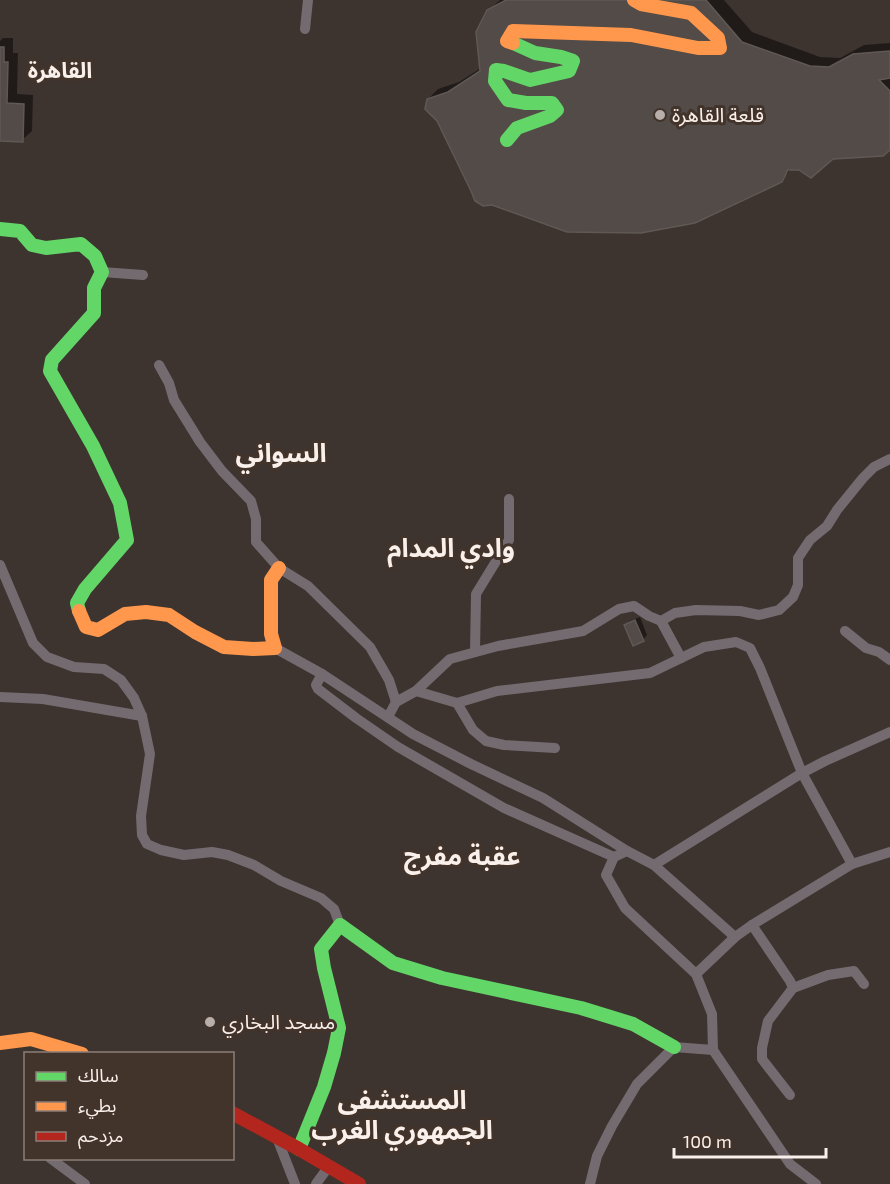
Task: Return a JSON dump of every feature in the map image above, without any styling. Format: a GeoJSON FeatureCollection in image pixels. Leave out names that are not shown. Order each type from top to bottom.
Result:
{"type":"FeatureCollection","features":[{"type":"Feature","properties":{"kind":"street"},"geometry":{"type":"LineString","coordinates":[[305,29],[308,0]]}},
{"type":"Feature","properties":{"kind":"street"},"geometry":{"type":"LineString","coordinates":[[507,140],[517,128],[550,116],[557,111],[552,103],[508,100],[495,81],[496,70],[530,80],[568,71],[573,61],[535,53],[507,41],[513,31],[631,35],[698,48],[720,48],[718,38],[691,13],[641,4],[634,0]]}},
{"type":"Feature","properties":{"kind":"street"},"geometry":{"type":"LineString","coordinates":[[0,229],[20,231],[32,245],[46,248],[81,244],[94,256],[102,272]]}},
{"type":"Feature","properties":{"kind":"street"},"geometry":{"type":"LineString","coordinates":[[102,272],[143,275]]}},
{"type":"Feature","properties":{"kind":"street"},"geometry":{"type":"LineString","coordinates":[[102,272],[94,288],[94,313],[52,360],[50,371],[93,446],[120,503],[126,540],[85,588],[77,603],[86,627],[98,630],[125,614],[146,612],[169,615],[224,647],[275,648],[322,674],[413,734],[543,798],[627,851],[654,865],[735,937]]}},
{"type":"Feature","properties":{"kind":"street"},"geometry":{"type":"LineString","coordinates":[[159,365],[169,383],[174,400],[200,442],[222,471],[251,501],[256,519],[256,542],[279,568],[308,586],[370,647],[389,680],[396,702]]}},
{"type":"Feature","properties":{"kind":"street"},"geometry":{"type":"LineString","coordinates":[[661,621],[675,613],[696,610],[740,611],[759,615],[779,610],[793,597],[798,585],[798,558],[810,540],[827,526],[863,478],[874,467],[890,459]]}},
{"type":"Feature","properties":{"kind":"street"},"geometry":{"type":"LineString","coordinates":[[475,652],[476,594],[508,540],[509,499]]}},
{"type":"Feature","properties":{"kind":"street"},"geometry":{"type":"LineString","coordinates":[[0,566],[33,643],[47,657],[75,668],[104,669],[121,680],[134,698],[142,716],[150,754],[141,816],[142,835],[147,844],[184,855],[212,852],[228,855],[255,865],[281,881],[321,898],[334,909],[340,925],[393,963],[442,978],[581,1008],[633,1024],[674,1047],[713,1050]]}},
{"type":"Feature","properties":{"kind":"street"},"geometry":{"type":"LineString","coordinates":[[275,648],[271,634],[270,580],[279,568]]}},
{"type":"Feature","properties":{"kind":"street"},"geometry":{"type":"LineString","coordinates":[[388,717],[396,702],[416,691],[450,659],[583,631],[619,609],[634,606],[661,621],[681,658]]}},
{"type":"Feature","properties":{"kind":"street"},"geometry":{"type":"LineString","coordinates":[[845,631],[866,648],[879,652],[890,660]]}},
{"type":"Feature","properties":{"kind":"street"},"geometry":{"type":"LineString","coordinates":[[416,691],[457,703],[496,691],[650,673],[704,647],[736,642],[750,648],[802,773],[852,864]]}},
{"type":"Feature","properties":{"kind":"street"},"geometry":{"type":"LineString","coordinates":[[322,674],[316,685],[318,689],[398,747],[504,808],[614,857]]}},
{"type":"Feature","properties":{"kind":"street"},"geometry":{"type":"LineString","coordinates":[[0,697],[43,699],[142,716]]}},
{"type":"Feature","properties":{"kind":"street"},"geometry":{"type":"LineString","coordinates":[[457,703],[473,730],[486,741],[555,748]]}},
{"type":"Feature","properties":{"kind":"street"},"geometry":{"type":"LineString","coordinates":[[654,865],[825,760],[890,732]]}},
{"type":"Feature","properties":{"kind":"street"},"geometry":{"type":"LineString","coordinates":[[627,851],[614,857],[606,875],[625,908],[696,974],[712,1014],[713,1050],[790,1164],[816,1184]]}},
{"type":"Feature","properties":{"kind":"street"},"geometry":{"type":"LineString","coordinates":[[696,974],[735,937],[752,925],[852,864],[890,852]]}},
{"type":"Feature","properties":{"kind":"street"},"geometry":{"type":"LineString","coordinates":[[299,1149],[324,1087],[339,1028],[321,949],[340,925]]}},
{"type":"Feature","properties":{"kind":"street"},"geometry":{"type":"LineString","coordinates":[[752,925],[793,988]]}},
{"type":"Feature","properties":{"kind":"street"},"geometry":{"type":"LineString","coordinates":[[790,1095],[762,1059],[768,1021],[793,988],[828,975],[854,972],[864,984]]}},
{"type":"Feature","properties":{"kind":"street"},"geometry":{"type":"LineString","coordinates":[[0,1043],[31,1039],[78,1052]]}},
{"type":"Feature","properties":{"kind":"street"},"geometry":{"type":"LineString","coordinates":[[590,1184],[597,1156],[612,1126],[638,1084],[674,1047]]}},
{"type":"Feature","properties":{"kind":"street"},"geometry":{"type":"LineString","coordinates":[[234,1114],[359,1184]]}},
{"type":"Feature","properties":{"kind":"street"},"geometry":{"type":"LineString","coordinates":[[277,1138],[294,1184]]}},
{"type":"Feature","properties":{"kind":"street"},"geometry":{"type":"LineString","coordinates":[[53,1160],[85,1184]]}},
{"type":"Feature","properties":{"kind":"street"},"geometry":{"type":"LineString","coordinates":[[316,1184],[329,1166]]}},
{"type":"Feature","properties":{"kind":"building","name":"قلعة القاهرة"},"geometry":{"type":"Polygon","coordinates":[[[506,0],[706,0],[742,42],[810,66],[829,67],[853,54],[890,51],[890,78],[879,80],[890,91],[890,150],[883,156],[833,159],[811,178],[799,170],[788,170],[782,182],[695,223],[641,233],[567,232],[492,205],[483,206],[475,201],[437,121],[425,109],[427,99],[448,92],[480,71],[476,32],[487,10],[506,0]]]}},
{"type":"Feature","properties":{"kind":"building"},"geometry":{"type":"Polygon","coordinates":[[[0,47],[4,47],[4,62],[8,62],[7,103],[24,104],[23,142],[0,141],[0,47]]]}},
{"type":"Feature","properties":{"kind":"building"},"geometry":{"type":"Polygon","coordinates":[[[635,620],[644,641],[633,646],[624,625],[635,620]]]}},
{"type":"Feature","properties":{"kind":"traffic: fast"},"geometry":{"type":"LineString","coordinates":[[507,140],[517,128],[550,116],[557,110],[552,103],[508,100],[495,81],[496,70],[530,80],[569,71],[573,61],[535,53],[513,43]]}},
{"type":"Feature","properties":{"kind":"traffic: fast"},"geometry":{"type":"LineString","coordinates":[[0,229],[20,231],[32,245],[46,248],[81,244],[95,256],[102,272],[94,288],[94,313],[52,360],[50,371],[93,446],[120,503],[127,540],[85,589],[77,603],[79,611]]}},
{"type":"Feature","properties":{"kind":"traffic: fast"},"geometry":{"type":"LineString","coordinates":[[299,1149],[324,1087],[339,1028],[321,949],[340,925],[393,963],[442,978],[581,1008],[633,1024],[674,1047]]}},
{"type":"Feature","properties":{"kind":"traffic: slow"},"geometry":{"type":"LineString","coordinates":[[513,43],[507,41],[513,31],[631,35],[698,48],[720,48],[718,38],[691,13],[641,4],[634,0]]}},
{"type":"Feature","properties":{"kind":"traffic: slow"},"geometry":{"type":"LineString","coordinates":[[79,611],[86,627],[98,630],[125,614],[146,612],[169,615],[224,647],[275,648],[271,634],[271,580],[279,568]]}},
{"type":"Feature","properties":{"kind":"traffic: slow"},"geometry":{"type":"LineString","coordinates":[[0,1043],[31,1039],[75,1052]]}},
{"type":"Feature","properties":{"kind":"traffic: jam"},"geometry":{"type":"LineString","coordinates":[[234,1114],[359,1184]]}},
{"type":"Feature","properties":{"kind":"place","name":"قلعة القاهرة"},"geometry":{"type":"Point","coordinates":[660,115]}},
{"type":"Feature","properties":{"kind":"place","name":"مسجد البخاري"},"geometry":{"type":"Point","coordinates":[210,1022]}},
{"type":"Feature","properties":{"kind":"district","name":"القاهرة"},"geometry":{"type":"Point","coordinates":[60,70]}},
{"type":"Feature","properties":{"kind":"district","name":"السواني"},"geometry":{"type":"Point","coordinates":[281,453]}},
{"type":"Feature","properties":{"kind":"district","name":"وادي المدام"},"geometry":{"type":"Point","coordinates":[451,548]}},
{"type":"Feature","properties":{"kind":"district","name":"عقبة مفرج"},"geometry":{"type":"Point","coordinates":[462,856]}},
{"type":"Feature","properties":{"kind":"district","name":"المستشفى الجمهوري الغرب"},"geometry":{"type":"Point","coordinates":[402,1115]}}]}
